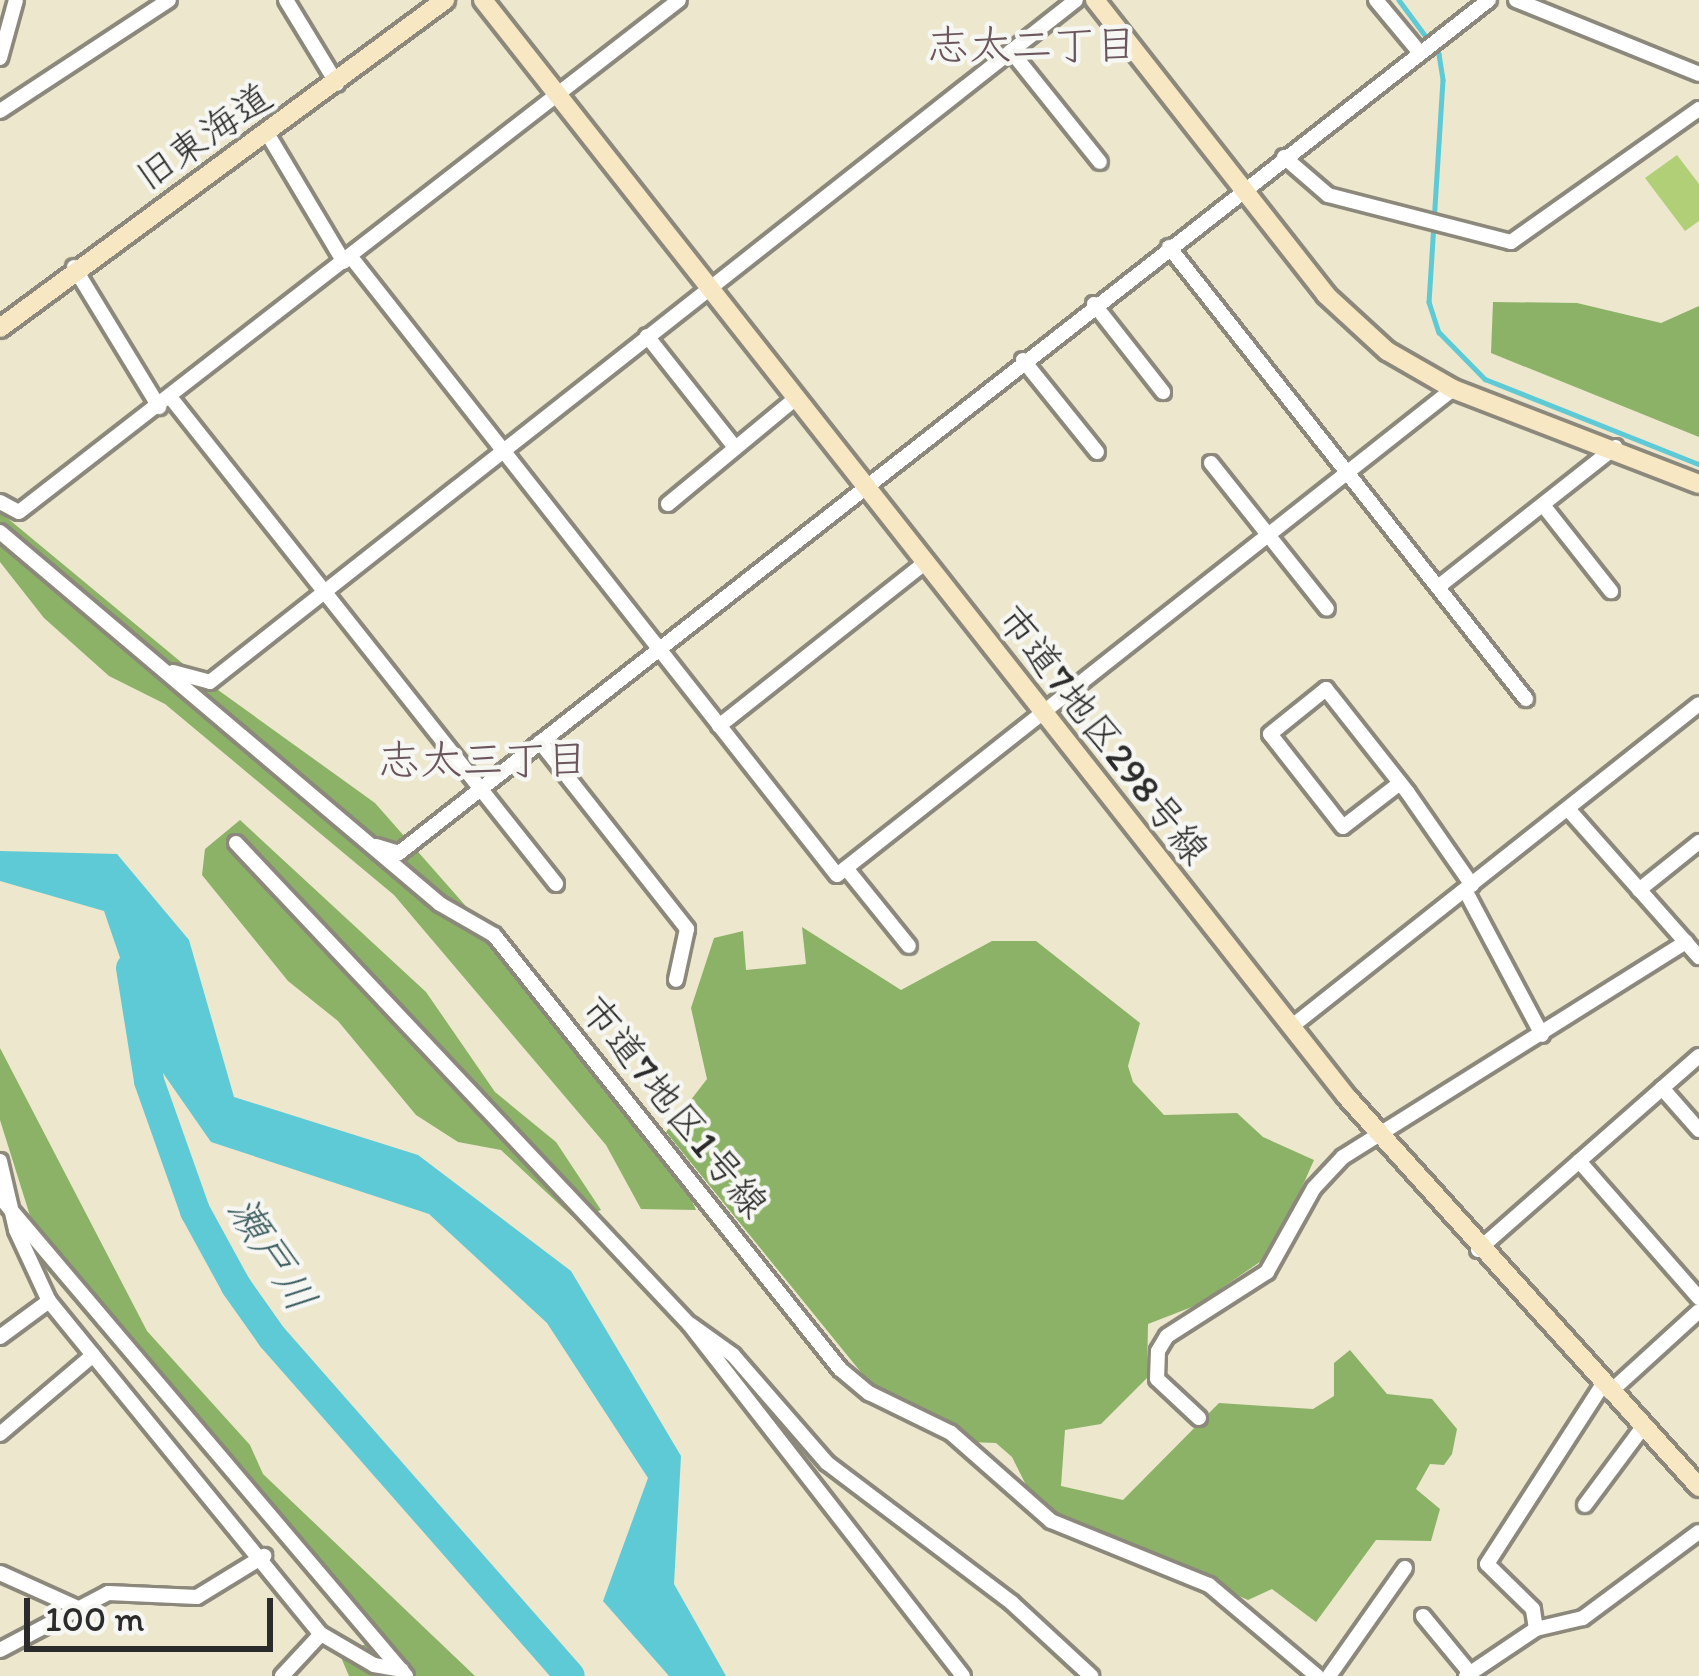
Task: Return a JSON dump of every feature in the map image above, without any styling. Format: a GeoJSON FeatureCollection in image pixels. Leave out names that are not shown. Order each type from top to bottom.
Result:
{"type":"FeatureCollection","features":[{"type":"Feature","properties":{"kind":"street"},"geometry":{"type":"LineString","coordinates":[[0,58],[16,0]]}},
{"type":"Feature","properties":{"kind":"street"},"geometry":{"type":"LineString","coordinates":[[0,110],[170,0]]}},
{"type":"Feature","properties":{"kind":"street"},"geometry":{"type":"LineString","coordinates":[[286,0],[337,84]]}},
{"type":"Feature","properties":{"kind":"street","name":"旧東海道"},"geometry":{"type":"LineString","coordinates":[[0,328],[74,267],[337,84],[445,0]]}},
{"type":"Feature","properties":{"kind":"street","name":"市道7地区298号線"},"geometry":{"type":"LineString","coordinates":[[483,0],[1380,1136],[1478,1250],[1699,1487]]}},
{"type":"Feature","properties":{"kind":"street"},"geometry":{"type":"LineString","coordinates":[[0,502],[19,512],[679,0]]}},
{"type":"Feature","properties":{"kind":"street"},"geometry":{"type":"LineString","coordinates":[[166,670],[211,682],[320,591],[1076,0]]}},
{"type":"Feature","properties":{"kind":"street"},"geometry":{"type":"LineString","coordinates":[[1095,0],[1353,323],[1453,389],[1616,447],[1699,484]]}},
{"type":"Feature","properties":{"kind":"street"},"geometry":{"type":"LineString","coordinates":[[1376,0],[1422,52]]}},
{"type":"Feature","properties":{"kind":"street"},"geometry":{"type":"LineString","coordinates":[[1516,0],[1559,7],[1699,74]]}},
{"type":"Feature","properties":{"kind":"street"},"geometry":{"type":"LineString","coordinates":[[366,843],[399,853],[1485,1]]}},
{"type":"Feature","properties":{"kind":"street"},"geometry":{"type":"LineString","coordinates":[[1011,51],[1100,162]]}},
{"type":"Feature","properties":{"kind":"street"},"geometry":{"type":"LineString","coordinates":[[1285,157],[1328,194],[1442,226],[1519,239],[1699,109]]}},
{"type":"Feature","properties":{"kind":"street"},"geometry":{"type":"LineString","coordinates":[[267,133],[347,260],[503,449],[837,874],[1453,389]]}},
{"type":"Feature","properties":{"kind":"street"},"geometry":{"type":"LineString","coordinates":[[1169,247],[1526,699]]}},
{"type":"Feature","properties":{"kind":"street"},"geometry":{"type":"LineString","coordinates":[[74,267],[165,403],[556,884]]}},
{"type":"Feature","properties":{"kind":"street"},"geometry":{"type":"LineString","coordinates":[[1094,304],[1163,392]]}},
{"type":"Feature","properties":{"kind":"street"},"geometry":{"type":"LineString","coordinates":[[647,336],[734,446]]}},
{"type":"Feature","properties":{"kind":"street"},"geometry":{"type":"LineString","coordinates":[[1023,360],[1097,452]]}},
{"type":"Feature","properties":{"kind":"street"},"geometry":{"type":"LineString","coordinates":[[668,504],[796,398]]}},
{"type":"Feature","properties":{"kind":"street"},"geometry":{"type":"LineString","coordinates":[[1438,587],[1616,447]]}},
{"type":"Feature","properties":{"kind":"street"},"geometry":{"type":"LineString","coordinates":[[1211,463],[1327,609]]}},
{"type":"Feature","properties":{"kind":"street"},"geometry":{"type":"LineString","coordinates":[[1543,505],[1611,590]]}},
{"type":"Feature","properties":{"kind":"street","name":"市道7地区1号線"},"geometry":{"type":"LineString","coordinates":[[0,532],[366,843],[494,935],[840,1369],[868,1394],[951,1433],[1051,1521],[1209,1585],[1317,1676]]}},
{"type":"Feature","properties":{"kind":"street"},"geometry":{"type":"LineString","coordinates":[[719,726],[926,562]]}},
{"type":"Feature","properties":{"kind":"street"},"geometry":{"type":"LineString","coordinates":[[1400,783],[1342,826],[1270,734],[1326,688],[1400,783],[1468,888],[1542,1035]]}},
{"type":"Feature","properties":{"kind":"street"},"geometry":{"type":"LineString","coordinates":[[1291,1027],[1699,704]]}},
{"type":"Feature","properties":{"kind":"street"},"geometry":{"type":"LineString","coordinates":[[540,742],[687,929],[676,980]]}},
{"type":"Feature","properties":{"kind":"street"},"geometry":{"type":"LineString","coordinates":[[1568,809],[1699,957]]}},
{"type":"Feature","properties":{"kind":"street"},"geometry":{"type":"LineString","coordinates":[[236,842],[688,1324],[963,1676]]}},
{"type":"Feature","properties":{"kind":"street"},"geometry":{"type":"LineString","coordinates":[[1640,890],[1699,842]]}},
{"type":"Feature","properties":{"kind":"street"},"geometry":{"type":"LineString","coordinates":[[846,868],[909,946]]}},
{"type":"Feature","properties":{"kind":"street"},"geometry":{"type":"LineString","coordinates":[[1199,1418],[1157,1379],[1157,1351],[1167,1336],[1267,1272],[1314,1188],[1343,1156],[1686,942]]}},
{"type":"Feature","properties":{"kind":"street"},"geometry":{"type":"LineString","coordinates":[[1478,1250],[1699,1056]]}},
{"type":"Feature","properties":{"kind":"street"},"geometry":{"type":"LineString","coordinates":[[1662,1088],[1699,1130]]}},
{"type":"Feature","properties":{"kind":"street"},"geometry":{"type":"LineString","coordinates":[[0,1161],[16,1230],[49,1301],[264,1556],[321,1634],[374,1665],[404,1673]]}},
{"type":"Feature","properties":{"kind":"street"},"geometry":{"type":"LineString","coordinates":[[1579,1162],[1699,1298]]}},
{"type":"Feature","properties":{"kind":"street"},"geometry":{"type":"LineString","coordinates":[[7,1201],[404,1673]]}},
{"type":"Feature","properties":{"kind":"street"},"geometry":{"type":"LineString","coordinates":[[0,1337],[49,1301]]}},
{"type":"Feature","properties":{"kind":"street"},"geometry":{"type":"LineString","coordinates":[[1535,1629],[1533,1610],[1486,1564],[1606,1388],[1699,1311]]}},
{"type":"Feature","properties":{"kind":"street"},"geometry":{"type":"LineString","coordinates":[[688,1324],[734,1355],[827,1463],[1012,1603],[1091,1676]]}},
{"type":"Feature","properties":{"kind":"street"},"geometry":{"type":"LineString","coordinates":[[0,1434],[92,1355]]}},
{"type":"Feature","properties":{"kind":"street"},"geometry":{"type":"LineString","coordinates":[[1585,1505],[1643,1427]]}},
{"type":"Feature","properties":{"kind":"street"},"geometry":{"type":"LineString","coordinates":[[1423,1616],[1468,1674],[1535,1629],[1583,1618],[1699,1532]]}},
{"type":"Feature","properties":{"kind":"street"},"geometry":{"type":"LineString","coordinates":[[0,1650],[108,1593],[197,1597],[264,1556]]}},
{"type":"Feature","properties":{"kind":"street"},"geometry":{"type":"LineString","coordinates":[[1329,1676],[1405,1568]]}},
{"type":"Feature","properties":{"kind":"street"},"geometry":{"type":"LineString","coordinates":[[0,1573],[79,1608]]}},
{"type":"Feature","properties":{"kind":"street"},"geometry":{"type":"LineString","coordinates":[[283,1676],[321,1634]]}},
{"type":"Feature","properties":{"kind":"green space"},"geometry":{"type":"Polygon","coordinates":[[[1677,155],[1699,184],[1699,221],[1685,231],[1645,178],[1677,155]]]}},
{"type":"Feature","properties":{"kind":"green space"},"geometry":{"type":"Polygon","coordinates":[[[1493,302],[1577,303],[1661,323],[1699,306],[1699,437],[1491,353],[1493,302]]]}},
{"type":"Feature","properties":{"kind":"green space"},"geometry":{"type":"Polygon","coordinates":[[[0,512],[193,672],[375,803],[662,1129],[696,1210],[641,1209],[606,1145],[394,895],[165,704],[109,676],[44,618],[0,562],[0,512]]]}},
{"type":"Feature","properties":{"kind":"green space"},"geometry":{"type":"Polygon","coordinates":[[[240,820],[426,992],[495,1092],[556,1142],[601,1210],[576,1220],[501,1150],[458,1142],[416,1115],[338,1021],[288,981],[202,875],[205,849],[240,820]]]}},
{"type":"Feature","properties":{"kind":"green space"},"geometry":{"type":"Polygon","coordinates":[[[802,927],[901,990],[992,941],[1036,941],[1140,1023],[1128,1066],[1133,1082],[1164,1115],[1237,1113],[1263,1137],[1314,1160],[1273,1253],[1197,1305],[1148,1324],[1147,1378],[1101,1424],[1065,1430],[1061,1486],[1123,1500],[1219,1403],[1313,1409],[1334,1396],[1334,1363],[1350,1350],[1387,1394],[1432,1399],[1457,1429],[1452,1454],[1444,1465],[1430,1464],[1416,1489],[1440,1509],[1431,1541],[1376,1540],[1316,1622],[1272,1589],[1248,1600],[1036,1505],[1012,1457],[996,1443],[970,1442],[877,1392],[666,1132],[707,1079],[691,1008],[714,938],[743,931],[746,970],[806,964],[802,927]]]}},
{"type":"Feature","properties":{"kind":"green space"},"geometry":{"type":"Polygon","coordinates":[[[0,1048],[147,1331],[250,1445],[263,1474],[475,1676],[349,1676],[340,1655],[368,1643],[47,1270],[0,1120],[0,1048]]]}},
{"type":"Feature","properties":{"kind":"water"},"geometry":{"type":"Polygon","coordinates":[[[0,851],[117,854],[189,940],[234,1097],[418,1155],[571,1271],[681,1456],[674,1584],[726,1676],[669,1676],[603,1601],[648,1478],[547,1323],[429,1214],[211,1142],[156,1063],[104,911],[0,881],[0,851]]]}},
{"type":"Feature","properties":{"kind":"waterway"},"geometry":{"type":"LineString","coordinates":[[1399,0],[1439,54],[1443,80],[1429,302],[1439,332],[1485,379],[1699,464]]}},
{"type":"Feature","properties":{"kind":"waterway","name":"瀬戸川"},"geometry":{"type":"LineString","coordinates":[[131,968],[149,1081],[195,1211],[236,1286],[272,1337],[570,1676]]}},
{"type":"Feature","properties":{"kind":"district","name":"志太二丁目"},"geometry":{"type":"Point","coordinates":[1032,45]}},
{"type":"Feature","properties":{"kind":"district","name":"志太三丁目"},"geometry":{"type":"Point","coordinates":[483,760]}}]}
